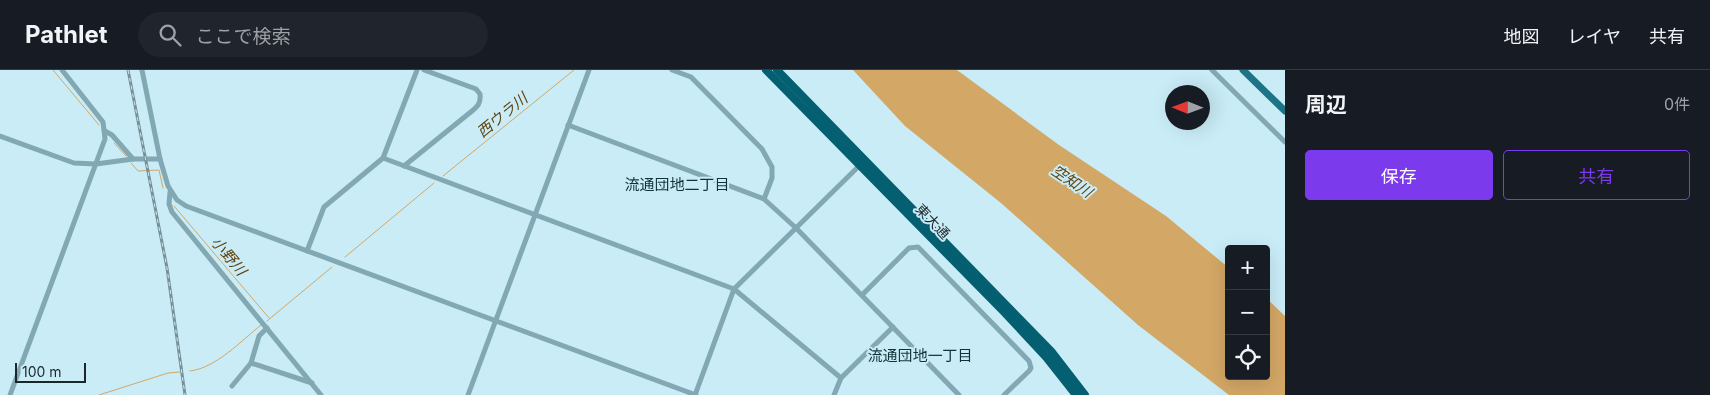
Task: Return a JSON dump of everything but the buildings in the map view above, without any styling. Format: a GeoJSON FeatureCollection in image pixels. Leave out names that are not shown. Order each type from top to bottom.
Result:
{"type":"FeatureCollection","features":[{"type":"Feature","properties":{"kind":"highway","name":"東大通"},"geometry":{"type":"LineString","coordinates":[[766,70],[1051,351],[1084,395]]}},
{"type":"Feature","properties":{"kind":"highway","name":"東大通"},"geometry":{"type":"LineString","coordinates":[[776,70],[1046,357],[1076,395]]}},
{"type":"Feature","properties":{"kind":"main road"},"geometry":{"type":"LineString","coordinates":[[1243,70],[1285,111]]}},
{"type":"Feature","properties":{"kind":"street"},"geometry":{"type":"LineString","coordinates":[[10,395],[105,139],[103,122],[62,70]]}},
{"type":"Feature","properties":{"kind":"street"},"geometry":{"type":"LineString","coordinates":[[142,70],[160,160],[170,192],[169,204],[172,212],[321,395]]}},
{"type":"Feature","properties":{"kind":"street"},"geometry":{"type":"LineString","coordinates":[[307,251],[324,207],[383,158],[417,70]]}},
{"type":"Feature","properties":{"kind":"street"},"geometry":{"type":"LineString","coordinates":[[404,166],[479,105],[480,94],[476,90],[424,70]]}},
{"type":"Feature","properties":{"kind":"street"},"geometry":{"type":"LineString","coordinates":[[468,395],[589,70]]}},
{"type":"Feature","properties":{"kind":"street"},"geometry":{"type":"LineString","coordinates":[[672,70],[691,77],[762,149],[772,167],[772,178],[764,199]]}},
{"type":"Feature","properties":{"kind":"street"},"geometry":{"type":"LineString","coordinates":[[1212,70],[1285,142]]}},
{"type":"Feature","properties":{"kind":"street"},"geometry":{"type":"LineString","coordinates":[[568,125],[764,199],[796,228],[959,395]]}},
{"type":"Feature","properties":{"kind":"street"},"geometry":{"type":"LineString","coordinates":[[105,131],[112,135],[133,159]]}},
{"type":"Feature","properties":{"kind":"street"},"geometry":{"type":"LineString","coordinates":[[0,136],[63,160],[96,164],[133,159],[160,160]]}},
{"type":"Feature","properties":{"kind":"street"},"geometry":{"type":"LineString","coordinates":[[383,158],[734,289],[842,378]]}},
{"type":"Feature","properties":{"kind":"street"},"geometry":{"type":"LineString","coordinates":[[170,192],[186,206],[696,395],[734,289],[862,163]]}},
{"type":"Feature","properties":{"kind":"street"},"geometry":{"type":"LineString","coordinates":[[862,295],[909,248],[918,247],[1029,361],[1031,368],[1029,371],[1004,395]]}},
{"type":"Feature","properties":{"kind":"street"},"geometry":{"type":"LineString","coordinates":[[834,395],[842,378],[893,327]]}},
{"type":"Feature","properties":{"kind":"street"},"geometry":{"type":"LineString","coordinates":[[232,386],[251,363],[260,336],[267,328]]}},
{"type":"Feature","properties":{"kind":"street"},"geometry":{"type":"LineString","coordinates":[[251,363],[305,383],[312,383]]}},
{"type":"Feature","properties":{"kind":"water","name":"空知川"},"geometry":{"type":"Polygon","coordinates":[[[853,70],[957,70],[1059,145],[1166,216],[1225,265],[1225,380],[1270,380],[1270,302],[1285,316],[1285,395],[1229,395],[1138,325],[1001,203],[905,126],[853,70]]]}},
{"type":"Feature","properties":{"kind":"waterway","name":"小野川"},"geometry":{"type":"LineString","coordinates":[[53,70],[99,125]]}},
{"type":"Feature","properties":{"kind":"waterway","name":"西ウラ川"},"geometry":{"type":"LineString","coordinates":[[443,176],[574,70]]}},
{"type":"Feature","properties":{"kind":"waterway","name":"小野川"},"geometry":{"type":"LineString","coordinates":[[114,143],[126,156]]}},
{"type":"Feature","properties":{"kind":"waterway","name":"小野川"},"geometry":{"type":"LineString","coordinates":[[131,163],[138,171],[159,170],[163,188]]}},
{"type":"Feature","properties":{"kind":"waterway","name":"西ウラ川"},"geometry":{"type":"LineString","coordinates":[[345,257],[434,183]]}},
{"type":"Feature","properties":{"kind":"waterway","name":"小野川"},"geometry":{"type":"LineString","coordinates":[[174,206],[269,318]]}},
{"type":"Feature","properties":{"kind":"waterway","name":"西ウラ川"},"geometry":{"type":"LineString","coordinates":[[267,321],[332,267]]}},
{"type":"Feature","properties":{"kind":"waterway","name":"西ウラ川"},"geometry":{"type":"LineString","coordinates":[[190,371],[200,369],[219,359],[261,325]]}},
{"type":"Feature","properties":{"kind":"waterway","name":"西ウラ川"},"geometry":{"type":"LineString","coordinates":[[99,395],[168,373],[180,372]]}},
{"type":"Feature","properties":{"kind":"railway"},"geometry":{"type":"LineString","coordinates":[[128,70],[167,268],[185,395]]}},
{"type":"Feature","properties":{"kind":"district","name":"流通団地二丁目"},"geometry":{"type":"Point","coordinates":[677,184]}},
{"type":"Feature","properties":{"kind":"district","name":"流通団地一丁目"},"geometry":{"type":"Point","coordinates":[920,355]}}]}
